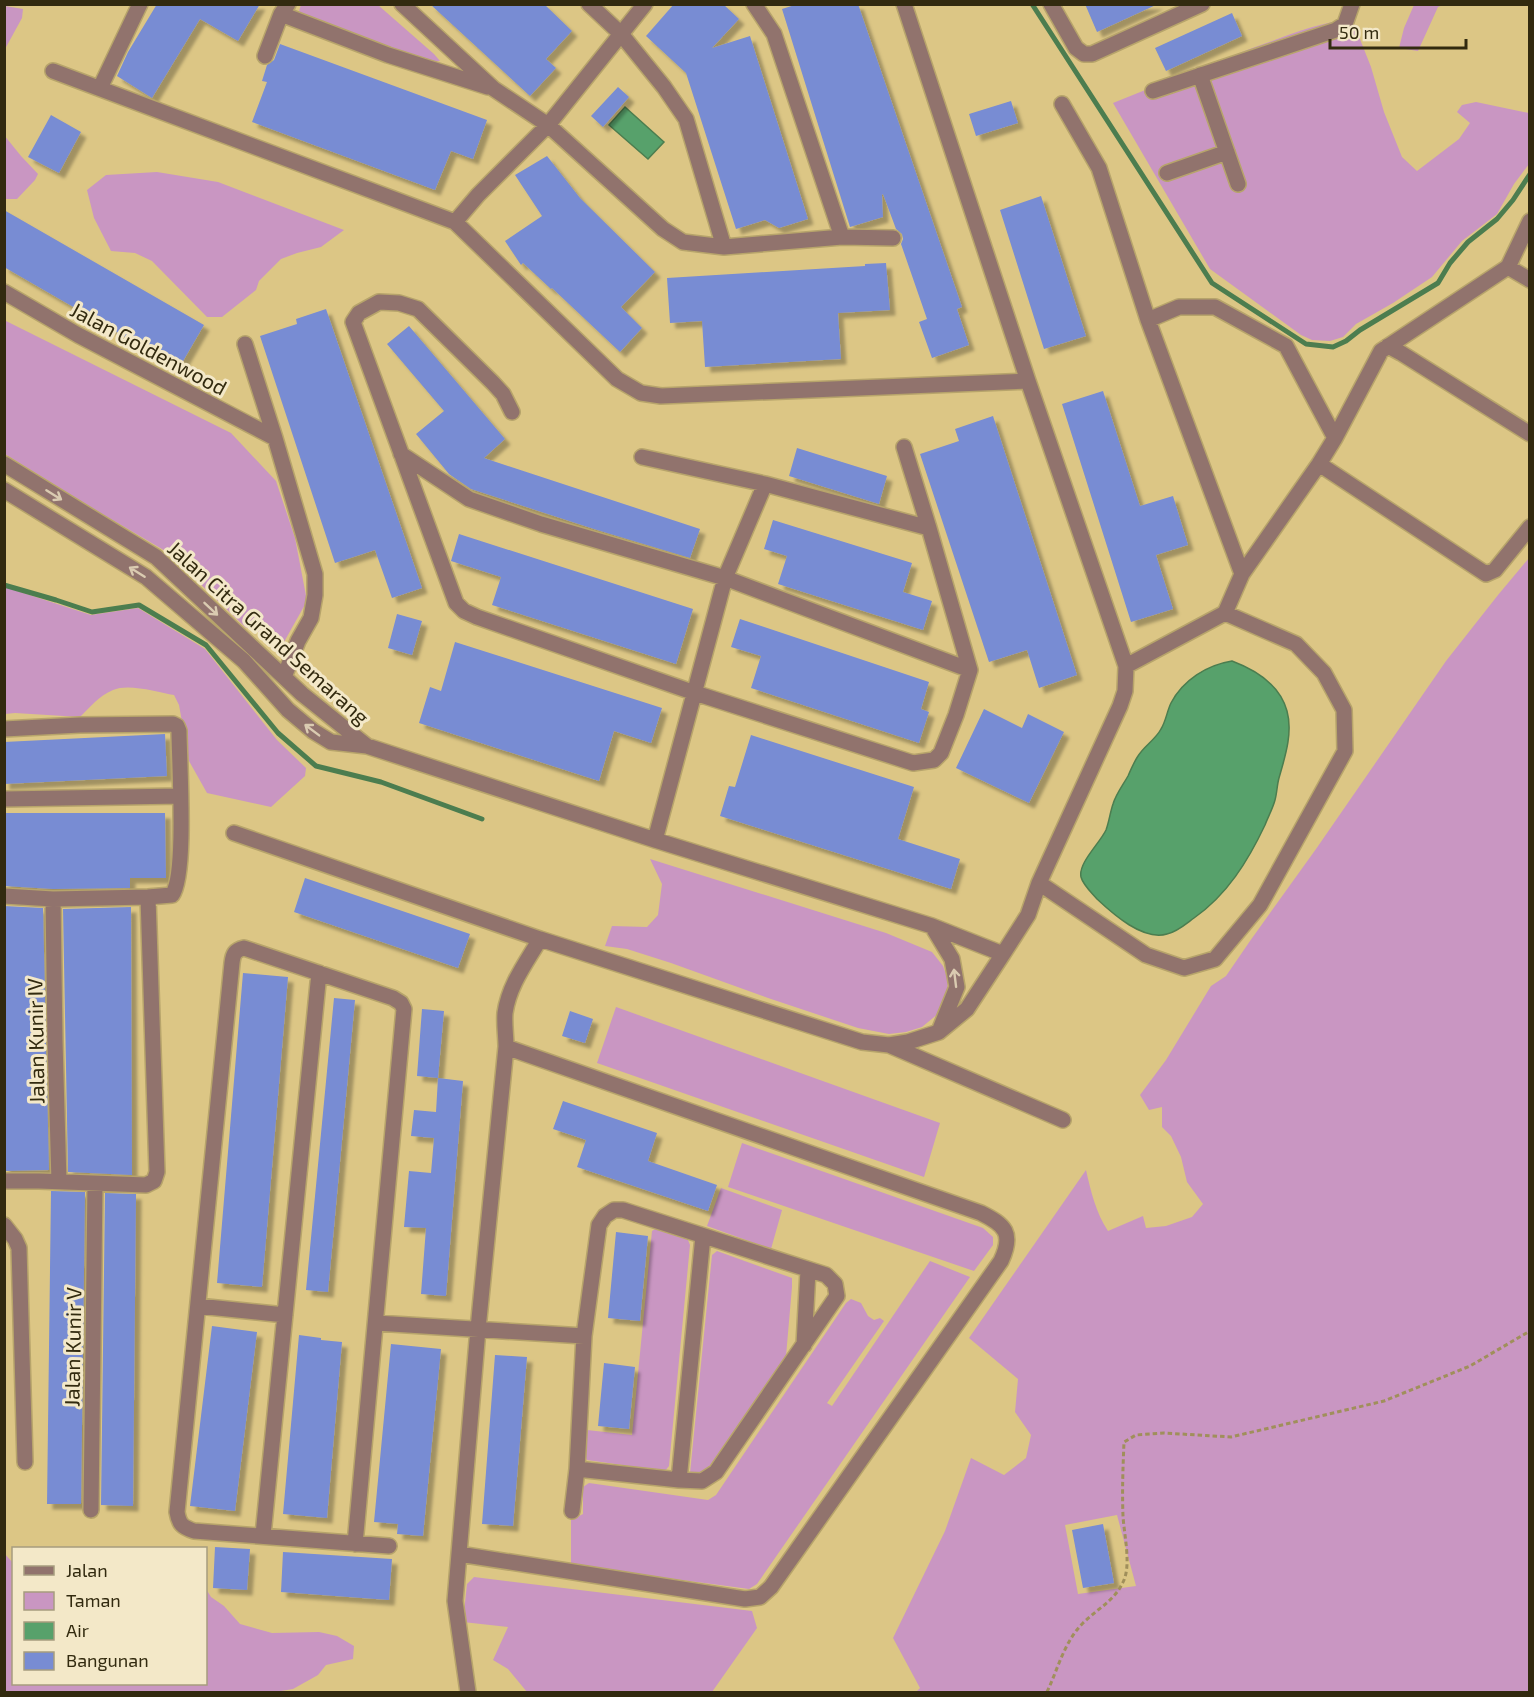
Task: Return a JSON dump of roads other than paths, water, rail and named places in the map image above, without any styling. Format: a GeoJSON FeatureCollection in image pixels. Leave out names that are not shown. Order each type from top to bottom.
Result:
{"type":"FeatureCollection","features":[{"type":"Feature","properties":{"kind":"street"},"geometry":{"type":"LineString","coordinates":[[100,88],[140,4]]}},
{"type":"Feature","properties":{"kind":"street"},"geometry":{"type":"LineString","coordinates":[[402,4],[494,89],[548,125],[663,229],[683,242],[724,248],[842,237],[893,238]]}},
{"type":"Feature","properties":{"kind":"street"},"geometry":{"type":"LineString","coordinates":[[590,4],[621,34],[664,87],[686,119],[724,248]]}},
{"type":"Feature","properties":{"kind":"street"},"geometry":{"type":"LineString","coordinates":[[455,222],[478,195],[548,125],[645,4]]}},
{"type":"Feature","properties":{"kind":"street"},"geometry":{"type":"LineString","coordinates":[[754,4],[774,34],[842,237]]}},
{"type":"Feature","properties":{"kind":"street"},"geometry":{"type":"LineString","coordinates":[[234,833],[540,939],[862,1042],[889,1045],[908,1042],[939,1032],[967,1009],[1028,915],[1039,883],[1120,706],[1125,691],[1126,666],[1028,381],[904,4]]}},
{"type":"Feature","properties":{"kind":"street"},"geometry":{"type":"LineString","coordinates":[[1051,4],[1076,48],[1084,54],[1092,54],[1202,4]]}},
{"type":"Feature","properties":{"kind":"street"},"geometry":{"type":"LineString","coordinates":[[1153,91],[1336,30],[1345,24],[1352,4]]}},
{"type":"Feature","properties":{"kind":"street"},"geometry":{"type":"LineString","coordinates":[[264,56],[284,9],[388,55],[494,89]]}},
{"type":"Feature","properties":{"kind":"street"},"geometry":{"type":"LineString","coordinates":[[53,71],[455,222],[617,379],[641,393],[662,396],[1028,381]]}},
{"type":"Feature","properties":{"kind":"street"},"geometry":{"type":"LineString","coordinates":[[1200,75],[1238,184]]}},
{"type":"Feature","properties":{"kind":"street"},"geometry":{"type":"LineString","coordinates":[[1062,104],[1099,168],[1148,320],[1242,574]]}},
{"type":"Feature","properties":{"kind":"street"},"geometry":{"type":"LineString","coordinates":[[1167,173],[1227,152]]}},
{"type":"Feature","properties":{"kind":"street"},"geometry":{"type":"LineString","coordinates":[[1126,666],[1225,613],[1242,574],[1319,464],[1381,351],[1508,267],[1530,221]]}},
{"type":"Feature","properties":{"kind":"street"},"geometry":{"type":"LineString","coordinates":[[1508,267],[1530,280]]}},
{"type":"Feature","properties":{"kind":"street","name":"Jalan Goldenwood"},"geometry":{"type":"LineString","coordinates":[[4,292],[78,335],[275,438]]}},
{"type":"Feature","properties":{"kind":"street"},"geometry":{"type":"LineString","coordinates":[[512,412],[503,394],[493,383],[418,309],[399,303],[379,302],[359,313],[353,322],[456,603],[464,611],[695,693],[913,762],[925,762],[934,760],[941,753],[956,716],[970,670],[904,447]]}},
{"type":"Feature","properties":{"kind":"street"},"geometry":{"type":"LineString","coordinates":[[1148,320],[1179,308],[1215,307],[1286,346],[1335,438]]}},
{"type":"Feature","properties":{"kind":"street","name":"Jalan Goldenwood"},"geometry":{"type":"LineString","coordinates":[[245,344],[315,574],[315,595],[311,618],[298,642],[284,677]]}},
{"type":"Feature","properties":{"kind":"street"},"geometry":{"type":"LineString","coordinates":[[1388,346],[1530,434]]}},
{"type":"Feature","properties":{"kind":"street"},"geometry":{"type":"LineString","coordinates":[[400,454],[469,499],[541,524],[725,578],[970,670]]}},
{"type":"Feature","properties":{"kind":"street"},"geometry":{"type":"LineString","coordinates":[[642,457],[765,484],[929,528]]}},
{"type":"Feature","properties":{"kind":"street","name":"Jalan Citra Grand Semarang"},"geometry":{"type":"LineString","coordinates":[[4,464],[156,558],[249,655],[288,710],[313,731],[331,742],[367,746]]}},
{"type":"Feature","properties":{"kind":"street"},"geometry":{"type":"LineString","coordinates":[[1319,464],[1486,574],[1495,570],[1530,527]]}},
{"type":"Feature","properties":{"kind":"street"},"geometry":{"type":"LineString","coordinates":[[655,840],[725,578],[765,484]]}},
{"type":"Feature","properties":{"kind":"street","name":"Jalan Citra Grand Semarang"},"geometry":{"type":"LineString","coordinates":[[4,490],[146,578],[249,655],[284,677],[322,711],[367,746]]}},
{"type":"Feature","properties":{"kind":"street"},"geometry":{"type":"LineString","coordinates":[[1039,883],[1146,955],[1184,968],[1215,959],[1260,905],[1345,751],[1344,710],[1324,673],[1296,644],[1225,613]]}},
{"type":"Feature","properties":{"kind":"street"},"geometry":{"type":"LineString","coordinates":[[4,729],[80,725],[176,725],[179,731],[181,854],[172,895],[53,899],[4,896]]}},
{"type":"Feature","properties":{"kind":"street"},"geometry":{"type":"LineString","coordinates":[[367,746],[655,840],[932,926],[1003,954]]}},
{"type":"Feature","properties":{"kind":"street"},"geometry":{"type":"LineString","coordinates":[[4,799],[180,796]]}},
{"type":"Feature","properties":{"kind":"street"},"geometry":{"type":"LineString","coordinates":[[4,1181],[146,1185],[154,1181],[156,1176],[148,897]]}},
{"type":"Feature","properties":{"kind":"street","name":"Jalan Kunir IV"},"geometry":{"type":"LineString","coordinates":[[53,899],[59,1182]]}},
{"type":"Feature","properties":{"kind":"street"},"geometry":{"type":"LineString","coordinates":[[932,926],[952,959],[957,987],[939,1032]]}},
{"type":"Feature","properties":{"kind":"street"},"geometry":{"type":"LineString","coordinates":[[468,1692],[455,1601],[478,1329],[506,1047],[505,1015],[508,997],[515,981],[540,939]]}},
{"type":"Feature","properties":{"kind":"street"},"geometry":{"type":"LineString","coordinates":[[355,1544],[404,1009],[401,1003],[393,998],[244,948],[237,950],[233,955],[177,1512],[178,1522],[184,1528],[194,1530],[355,1544],[389,1546]]}},
{"type":"Feature","properties":{"kind":"street"},"geometry":{"type":"LineString","coordinates":[[263,1535],[319,973]]}},
{"type":"Feature","properties":{"kind":"street"},"geometry":{"type":"LineString","coordinates":[[889,1045],[1064,1120]]}},
{"type":"Feature","properties":{"kind":"street"},"geometry":{"type":"LineString","coordinates":[[459,1554],[745,1599],[760,1597],[771,1587],[1001,1261],[1006,1249],[1006,1234],[998,1222],[981,1213],[506,1047]]}},
{"type":"Feature","properties":{"kind":"street","name":"Jalan Kunir V"},"geometry":{"type":"LineString","coordinates":[[91,1510],[95,1184]]}},
{"type":"Feature","properties":{"kind":"street"},"geometry":{"type":"LineString","coordinates":[[572,1511],[577,1469],[584,1336],[599,1225],[604,1216],[614,1210],[623,1210],[826,1275],[835,1284],[837,1296],[716,1472],[702,1481],[577,1469]]}},
{"type":"Feature","properties":{"kind":"street"},"geometry":{"type":"LineString","coordinates":[[4,1225],[19,1248],[25,1462]]}},
{"type":"Feature","properties":{"kind":"street"},"geometry":{"type":"LineString","coordinates":[[679,1480],[703,1236]]}},
{"type":"Feature","properties":{"kind":"street"},"geometry":{"type":"LineString","coordinates":[[804,1345],[808,1270]]}},
{"type":"Feature","properties":{"kind":"street"},"geometry":{"type":"LineString","coordinates":[[198,1306],[285,1315]]}},
{"type":"Feature","properties":{"kind":"street"},"geometry":{"type":"LineString","coordinates":[[376,1323],[584,1336]]}},
{"type":"Feature","properties":{"kind":"water"},"geometry":{"type":"Polygon","coordinates":[[[625,107],[664,142],[648,159],[609,125],[625,107]]]}},
{"type":"Feature","properties":{"kind":"water"},"geometry":{"type":"Polygon","coordinates":[[[1232,661],[1250,669],[1273,686],[1279,693],[1287,711],[1288,745],[1274,803],[1244,864],[1217,899],[1174,931],[1167,934],[1148,934],[1129,925],[1097,899],[1084,883],[1081,871],[1086,859],[1106,830],[1114,800],[1135,761],[1159,733],[1176,695],[1182,687],[1205,670],[1232,661]]]}},
{"type":"Feature","properties":{"kind":"waterway"},"geometry":{"type":"LineString","coordinates":[[1032,4],[1212,283],[1306,344],[1333,347],[1346,341],[1360,330],[1438,283],[1450,263],[1468,242],[1497,219],[1530,174]]}},
{"type":"Feature","properties":{"kind":"waterway"},"geometry":{"type":"LineString","coordinates":[[4,585],[92,612],[139,605],[206,645],[278,733],[316,766],[381,782],[482,819]]}}]}
